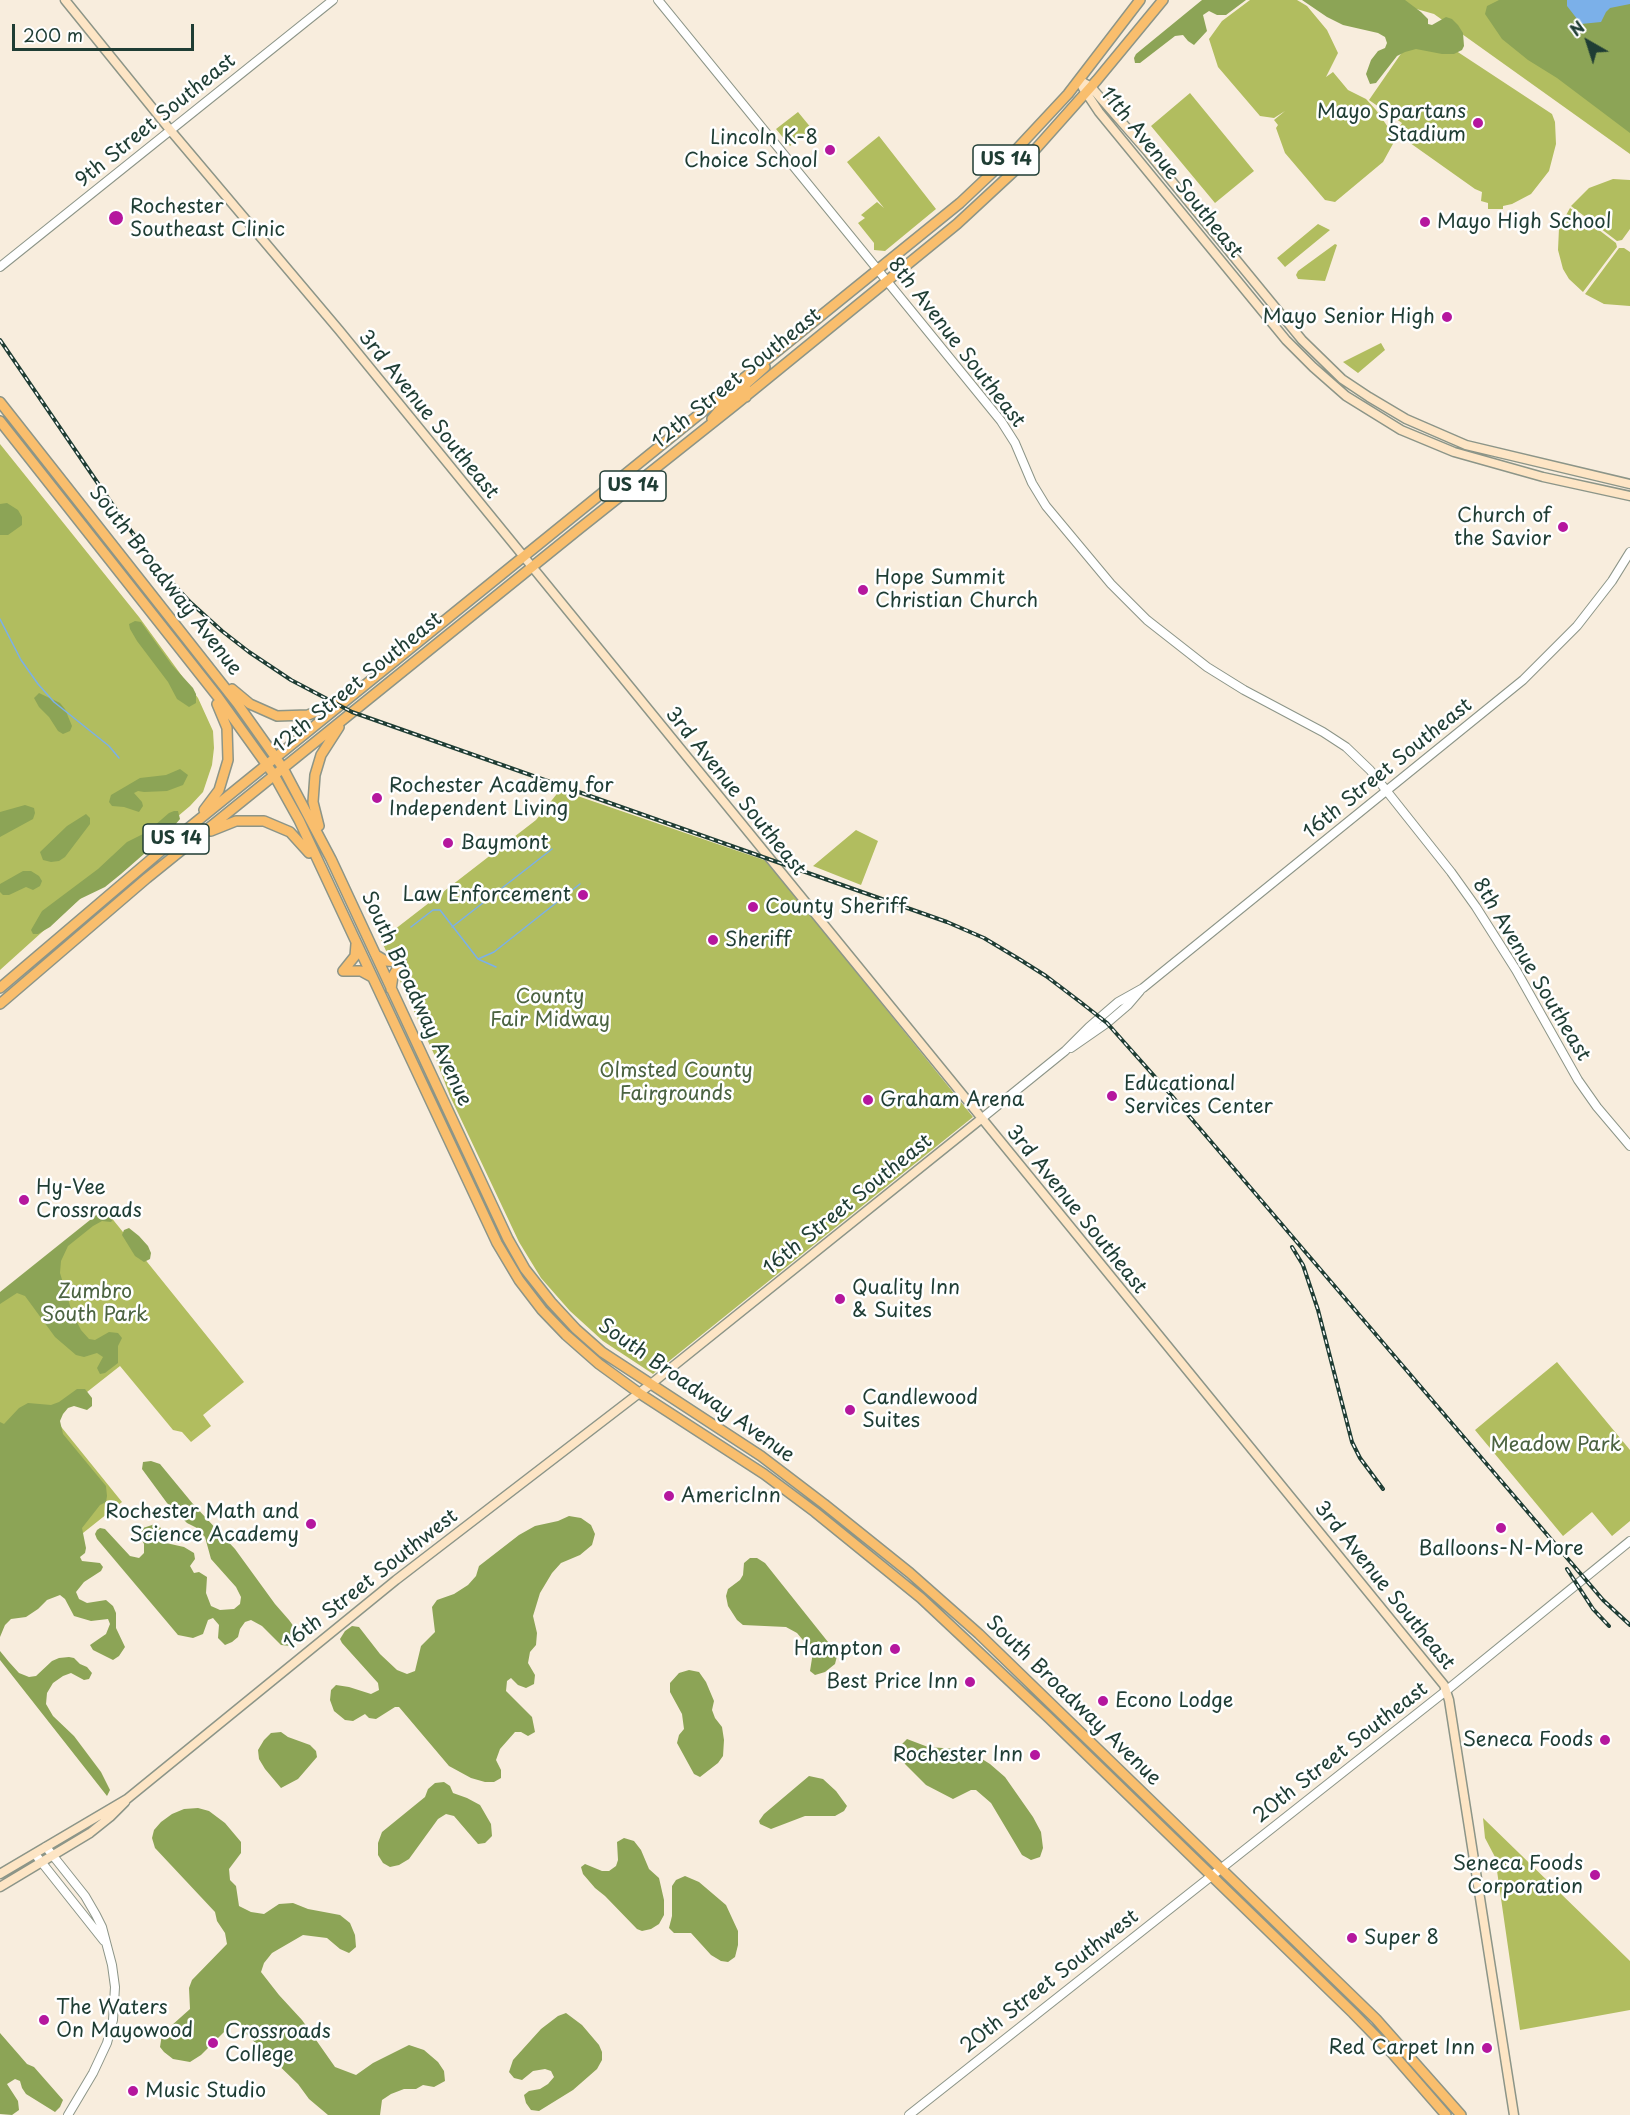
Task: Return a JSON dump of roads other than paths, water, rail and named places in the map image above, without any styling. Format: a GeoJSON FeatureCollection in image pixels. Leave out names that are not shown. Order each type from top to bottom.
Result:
{"type":"FeatureCollection","features":[{"type":"Feature","properties":{"kind":"main road","name":"3rd Avenue Southeast"},"geometry":{"type":"LineString","coordinates":[[65,0],[171,131],[297,279],[1447,1690],[1514,2115]]}},
{"type":"Feature","properties":{"kind":"main road","name":"12th Street Southeast"},"geometry":{"type":"LineString","coordinates":[[276,757],[949,212],[995,171],[1079,80],[1140,0]]}},
{"type":"Feature","properties":{"kind":"main road","name":"12th Street Southeast"},"geometry":{"type":"LineString","coordinates":[[274,775],[746,397],[957,224],[1007,178],[1088,90],[1163,0]]}},
{"type":"Feature","properties":{"kind":"main road","name":"11th Avenue Southeast"},"geometry":{"type":"LineString","coordinates":[[1079,80],[1147,151],[1295,332],[1342,379],[1399,415],[1466,445],[1630,484]]}},
{"type":"Feature","properties":{"kind":"main road","name":"11th Avenue Southeast"},"geometry":{"type":"LineString","coordinates":[[1088,90],[1141,164],[1286,340],[1317,372],[1346,396],[1401,430],[1454,452],[1543,477],[1630,496]]}},
{"type":"Feature","properties":{"kind":"main road"},"geometry":{"type":"LineString","coordinates":[[746,397],[743,393],[746,384],[770,361],[774,352]]}},
{"type":"Feature","properties":{"kind":"main road"},"geometry":{"type":"LineString","coordinates":[[707,428],[723,406],[735,395],[737,389],[735,384]]}},
{"type":"Feature","properties":{"kind":"main road","name":"South Broadway Avenue"},"geometry":{"type":"LineString","coordinates":[[0,402],[209,667],[283,768],[331,859],[498,1220],[525,1269],[551,1302],[584,1336],[611,1359],[781,1471],[910,1573],[979,1634],[1376,2019],[1461,2115]]}},
{"type":"Feature","properties":{"kind":"main road","name":"South Broadway Avenue"},"geometry":{"type":"LineString","coordinates":[[0,421],[184,654],[274,775],[322,869],[484,1216],[512,1269],[542,1310],[566,1335],[600,1364],[639,1393],[764,1474],[902,1581],[969,1642],[1369,2028],[1446,2115]]}},
{"type":"Feature","properties":{"kind":"main road"},"geometry":{"type":"LineString","coordinates":[[175,839],[204,810],[219,790],[226,772],[229,751],[227,728],[221,711],[184,654]]}},
{"type":"Feature","properties":{"kind":"main road"},"geometry":{"type":"LineString","coordinates":[[209,667],[245,701],[278,716],[300,716],[318,712],[365,686]]}},
{"type":"Feature","properties":{"kind":"main road"},"geometry":{"type":"LineString","coordinates":[[331,859],[315,812],[313,785],[321,755],[350,713]]}},
{"type":"Feature","properties":{"kind":"main road","name":"US 14"},"geometry":{"type":"LineString","coordinates":[[0,988],[175,839],[276,757]]}},
{"type":"Feature","properties":{"kind":"main road","name":"US 14"},"geometry":{"type":"LineString","coordinates":[[0,1004],[101,916],[274,775]]}},
{"type":"Feature","properties":{"kind":"main road"},"geometry":{"type":"LineString","coordinates":[[183,848],[225,824],[257,820],[277,825],[295,836],[322,869]]}},
{"type":"Feature","properties":{"kind":"main road"},"geometry":{"type":"LineString","coordinates":[[356,941],[355,956],[343,971],[361,971],[373,978]]}},
{"type":"Feature","properties":{"kind":"main road"},"geometry":{"type":"LineString","coordinates":[[374,953],[386,961],[401,962],[393,976],[391,989]]}},
{"type":"Feature","properties":{"kind":"main road","name":"16th Street Southeast"},"geometry":{"type":"LineString","coordinates":[[639,1393],[981,1119]]}},
{"type":"Feature","properties":{"kind":"main road","name":"16th Street Southwest"},"geometry":{"type":"LineString","coordinates":[[0,1874],[127,1799],[396,1580],[639,1393]]}},
{"type":"Feature","properties":{"kind":"main road","name":"16th Street Southwest"},"geometry":{"type":"LineString","coordinates":[[0,1887],[100,1826],[120,1809],[127,1799]]}},
{"type":"Feature","properties":{"kind":"street","name":"9th Street Southeast"},"geometry":{"type":"LineString","coordinates":[[0,267],[333,0]]}},
{"type":"Feature","properties":{"kind":"street","name":"8th Avenue Southeast"},"geometry":{"type":"LineString","coordinates":[[658,0],[1000,421],[1015,442],[1032,483],[1046,507],[1104,576],[1135,609],[1181,647],[1258,698],[1310,724],[1346,747],[1371,770],[1388,790],[1476,907],[1516,970],[1578,1080],[1630,1146]]}},
{"type":"Feature","properties":{"kind":"street","name":"16th Street Southeast"},"geometry":{"type":"LineString","coordinates":[[981,1119],[1065,1051],[1127,996],[1143,988],[1523,681],[1577,626],[1603,594],[1630,552]]}},
{"type":"Feature","properties":{"kind":"street","name":"20th Street Southeast"},"geometry":{"type":"LineString","coordinates":[[1212,1876],[1447,1690],[1630,1541]]}},
{"type":"Feature","properties":{"kind":"street"},"geometry":{"type":"LineString","coordinates":[[46,1847],[90,1904],[102,1927],[112,1965],[115,1988],[111,2031],[101,2057],[68,2115]]}},
{"type":"Feature","properties":{"kind":"street"},"geometry":{"type":"LineString","coordinates":[[35,1854],[105,1942]]}},
{"type":"Feature","properties":{"kind":"street","name":"20th Street Southwest"},"geometry":{"type":"LineString","coordinates":[[909,2115],[1212,1876]]}},
{"type":"Feature","properties":{"kind":"water"},"geometry":{"type":"Polygon","coordinates":[[[1567,0],[1630,0],[1630,4],[1610,8],[1601,22],[1581,24],[1567,6],[1567,0]]]}},
{"type":"Feature","properties":{"kind":"waterway"},"geometry":{"type":"LineString","coordinates":[[0,619],[21,660],[38,684],[54,702],[109,746],[119,758]]}},
{"type":"Feature","properties":{"kind":"waterway"},"geometry":{"type":"LineString","coordinates":[[452,927],[552,849]]}},
{"type":"Feature","properties":{"kind":"waterway"},"geometry":{"type":"LineString","coordinates":[[478,959],[494,952],[580,884]]}},
{"type":"Feature","properties":{"kind":"waterway"},"geometry":{"type":"LineString","coordinates":[[411,927],[433,910],[440,910],[478,959],[496,967]]}},
{"type":"Feature","properties":{"kind":"railway"},"geometry":{"type":"LineString","coordinates":[[0,340],[125,523],[160,570],[222,631],[291,680],[352,712],[947,922],[984,938],[1046,976],[1107,1023],[1603,1600],[1630,1625]]}},
{"type":"Feature","properties":{"kind":"railway"},"geometry":{"type":"LineString","coordinates":[[1292,1247],[1303,1265],[1318,1310],[1352,1442],[1360,1458],[1383,1489]]}},
{"type":"Feature","properties":{"kind":"railway"},"geometry":{"type":"LineString","coordinates":[[1567,1569],[1593,1609],[1609,1626]]}},
{"type":"Feature","properties":{"kind":"place","name":"Mayo Spartans Stadium"},"geometry":{"type":"Point","coordinates":[1478,123]}},
{"type":"Feature","properties":{"kind":"place","name":"Lincoln K-8 Choice School"},"geometry":{"type":"Point","coordinates":[830,150]}},
{"type":"Feature","properties":{"kind":"place","name":"Rochester Southeast Clinic"},"geometry":{"type":"Point","coordinates":[116,218]}},
{"type":"Feature","properties":{"kind":"place","name":"Mayo High School"},"geometry":{"type":"Point","coordinates":[1425,222]}},
{"type":"Feature","properties":{"kind":"place","name":"Mayo Senior High"},"geometry":{"type":"Point","coordinates":[1447,317]}},
{"type":"Feature","properties":{"kind":"place","name":"Church of the Savior"},"geometry":{"type":"Point","coordinates":[1563,527]}},
{"type":"Feature","properties":{"kind":"place","name":"Hope Summit Christian Church"},"geometry":{"type":"Point","coordinates":[863,590]}},
{"type":"Feature","properties":{"kind":"place","name":"Rochester Academy for Independent Living"},"geometry":{"type":"Point","coordinates":[377,798]}},
{"type":"Feature","properties":{"kind":"place","name":"Baymont"},"geometry":{"type":"Point","coordinates":[448,843]}},
{"type":"Feature","properties":{"kind":"place","name":"Law Enforcement"},"geometry":{"type":"Point","coordinates":[583,895]}},
{"type":"Feature","properties":{"kind":"place","name":"County Sheriff"},"geometry":{"type":"Point","coordinates":[753,907]}},
{"type":"Feature","properties":{"kind":"place","name":"Sheriff"},"geometry":{"type":"Point","coordinates":[713,940]}},
{"type":"Feature","properties":{"kind":"place","name":"Educational Services Center"},"geometry":{"type":"Point","coordinates":[1112,1096]}},
{"type":"Feature","properties":{"kind":"place","name":"Graham Arena"},"geometry":{"type":"Point","coordinates":[868,1100]}},
{"type":"Feature","properties":{"kind":"place","name":"Hy-Vee Crossroads"},"geometry":{"type":"Point","coordinates":[24,1200]}},
{"type":"Feature","properties":{"kind":"place","name":"Quality Inn & Suites"},"geometry":{"type":"Point","coordinates":[840,1299]}},
{"type":"Feature","properties":{"kind":"place","name":"Candlewood Suites"},"geometry":{"type":"Point","coordinates":[850,1410]}},
{"type":"Feature","properties":{"kind":"place","name":"AmericInn"},"geometry":{"type":"Point","coordinates":[669,1496]}},
{"type":"Feature","properties":{"kind":"place","name":"Rochester Math and Science Academy"},"geometry":{"type":"Point","coordinates":[311,1524]}},
{"type":"Feature","properties":{"kind":"place","name":"Balloons-N-More"},"geometry":{"type":"Point","coordinates":[1501,1528]}},
{"type":"Feature","properties":{"kind":"place","name":"Hampton"},"geometry":{"type":"Point","coordinates":[895,1649]}},
{"type":"Feature","properties":{"kind":"place","name":"Best Price Inn"},"geometry":{"type":"Point","coordinates":[970,1682]}},
{"type":"Feature","properties":{"kind":"place","name":"Econo Lodge"},"geometry":{"type":"Point","coordinates":[1103,1701]}},
{"type":"Feature","properties":{"kind":"place","name":"Seneca Foods"},"geometry":{"type":"Point","coordinates":[1605,1740]}},
{"type":"Feature","properties":{"kind":"place","name":"Rochester Inn"},"geometry":{"type":"Point","coordinates":[1035,1755]}},
{"type":"Feature","properties":{"kind":"place","name":"Seneca Foods Corporation"},"geometry":{"type":"Point","coordinates":[1595,1875]}},
{"type":"Feature","properties":{"kind":"place","name":"Super 8"},"geometry":{"type":"Point","coordinates":[1352,1938]}},
{"type":"Feature","properties":{"kind":"place","name":"The Waters On Mayowood"},"geometry":{"type":"Point","coordinates":[44,2020]}},
{"type":"Feature","properties":{"kind":"place","name":"Crossroads College"},"geometry":{"type":"Point","coordinates":[213,2043]}},
{"type":"Feature","properties":{"kind":"place","name":"Red Carpet Inn"},"geometry":{"type":"Point","coordinates":[1487,2048]}},
{"type":"Feature","properties":{"kind":"place","name":"Music Studio"},"geometry":{"type":"Point","coordinates":[133,2091]}},
{"type":"Feature","properties":{"kind":"park label","name":"County Fair Midway"},"geometry":{"type":"Point","coordinates":[550,1008]}},
{"type":"Feature","properties":{"kind":"park label","name":"Olmsted County Fairgrounds"},"geometry":{"type":"Point","coordinates":[676,1082]}},
{"type":"Feature","properties":{"kind":"park label","name":"Zumbro South Park"},"geometry":{"type":"Point","coordinates":[95,1304]}},
{"type":"Feature","properties":{"kind":"park label","name":"Meadow Park"},"geometry":{"type":"Point","coordinates":[1556,1445]}}]}
